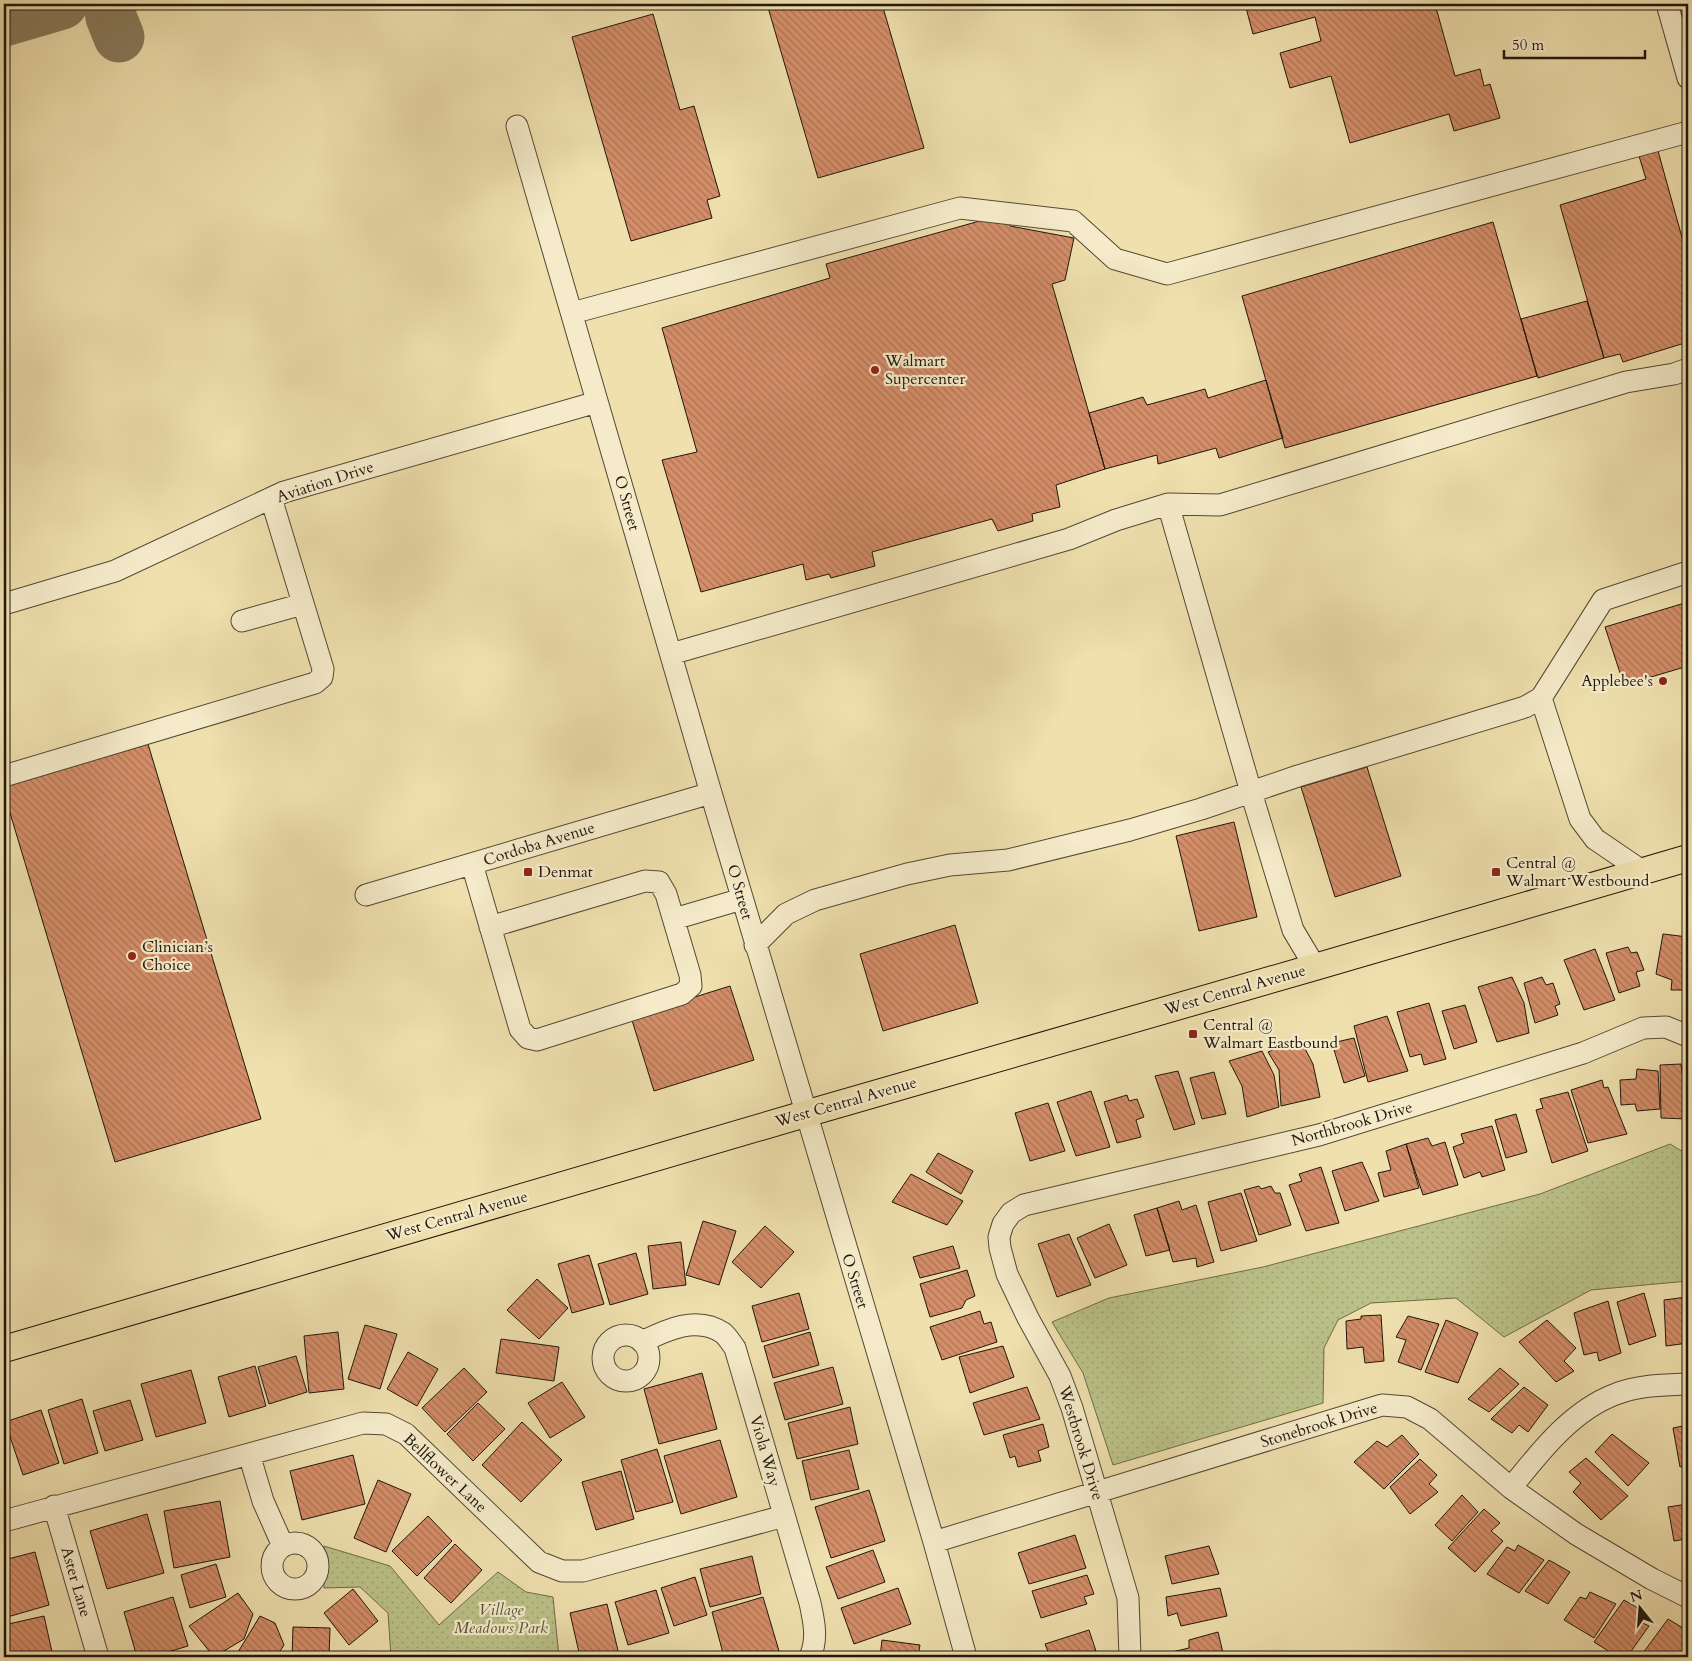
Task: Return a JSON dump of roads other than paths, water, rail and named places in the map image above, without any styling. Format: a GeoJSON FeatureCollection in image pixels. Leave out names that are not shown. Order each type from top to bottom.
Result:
{"type":"FeatureCollection","features":[{"type":"Feature","properties":{"kind":"main road","name":"West Central Avenue"},"geometry":{"type":"LineString","coordinates":[[4,1349],[1688,858]]}},
{"type":"Feature","properties":{"kind":"street"},"geometry":{"type":"LineString","coordinates":[[1666,4],[1688,78]]}},
{"type":"Feature","properties":{"kind":"street","name":"O Street"},"geometry":{"type":"LineString","coordinates":[[517,126],[805,1114],[934,1542],[966,1657]]}},
{"type":"Feature","properties":{"kind":"street"},"geometry":{"type":"LineString","coordinates":[[572,313],[960,208],[1073,221],[1115,259],[1167,274],[1688,132]]}},
{"type":"Feature","properties":{"kind":"street"},"geometry":{"type":"LineString","coordinates":[[671,654],[1070,539],[1116,520],[1168,504],[1220,506],[1626,382],[1674,374],[1688,369]]}},
{"type":"Feature","properties":{"kind":"street","name":"Aviation Drive"},"geometry":{"type":"LineString","coordinates":[[4,604],[115,571],[284,492],[598,402]]}},
{"type":"Feature","properties":{"kind":"street"},"geometry":{"type":"LineString","coordinates":[[4,776],[315,683],[322,677],[323,669],[271,498]]}},
{"type":"Feature","properties":{"kind":"street"},"geometry":{"type":"LineString","coordinates":[[1168,504],[1293,930],[1316,967]]}},
{"type":"Feature","properties":{"kind":"street"},"geometry":{"type":"LineString","coordinates":[[756,945],[786,914],[815,900],[907,874],[950,865],[1016,859],[1130,830],[1298,776],[1525,707],[1541,698],[1603,600],[1688,572]]}},
{"type":"Feature","properties":{"kind":"street"},"geometry":{"type":"LineString","coordinates":[[242,621],[303,604]]}},
{"type":"Feature","properties":{"kind":"street"},"geometry":{"type":"LineString","coordinates":[[1541,698],[1580,819],[1595,838],[1642,871]]}},
{"type":"Feature","properties":{"kind":"street","name":"Cordoba Avenue"},"geometry":{"type":"LineString","coordinates":[[366,895],[711,793]]}},
{"type":"Feature","properties":{"kind":"street"},"geometry":{"type":"LineString","coordinates":[[472,864],[490,926],[520,1028],[528,1038],[537,1040],[682,994],[691,986],[690,975],[674,919],[666,894],[659,882],[645,880],[490,926]]}},
{"type":"Feature","properties":{"kind":"street"},"geometry":{"type":"LineString","coordinates":[[674,919],[742,899]]}},
{"type":"Feature","properties":{"kind":"street","name":"Northbrook Drive"},"geometry":{"type":"LineString","coordinates":[[1011,1213],[1024,1205],[1318,1135],[1583,1053],[1643,1028],[1666,1027],[1688,1036]]}},
{"type":"Feature","properties":{"kind":"street","name":"Westbrook Drive"},"geometry":{"type":"LineString","coordinates":[[1011,1213],[1003,1224],[999,1237],[1000,1248],[1007,1274],[1028,1318],[1060,1376],[1072,1408],[1128,1598],[1130,1657]]}},
{"type":"Feature","properties":{"kind":"street","name":"Viola Way"},"geometry":{"type":"LineString","coordinates":[[642,1342],[658,1334],[689,1324],[707,1325],[724,1334],[735,1348],[810,1603],[815,1630],[813,1651],[810,1657]]}},
{"type":"Feature","properties":{"kind":"street"},"geometry":{"type":"LineString","coordinates":[[1511,1488],[1548,1442],[1589,1407],[1615,1394],[1644,1386],[1688,1384]]}},
{"type":"Feature","properties":{"kind":"street","name":"Stonebrook Drive"},"geometry":{"type":"LineString","coordinates":[[934,1542],[1382,1405],[1407,1407],[1430,1419],[1511,1488],[1576,1534],[1652,1579],[1688,1597]]}},
{"type":"Feature","properties":{"kind":"street","name":"Bellflower Lane"},"geometry":{"type":"LineString","coordinates":[[4,1522],[54,1506],[363,1422],[386,1424],[406,1434],[539,1562],[562,1571],[583,1571],[784,1516]]}},
{"type":"Feature","properties":{"kind":"street"},"geometry":{"type":"LineString","coordinates":[[249,1454],[263,1501],[283,1546]]}},
{"type":"Feature","properties":{"kind":"street","name":"Aster Lane"},"geometry":{"type":"LineString","coordinates":[[54,1506],[98,1657]]}},
{"type":"Feature","properties":{"kind":"place","name":"Walmart Supercenter"},"geometry":{"type":"Point","coordinates":[875,370]}},
{"type":"Feature","properties":{"kind":"place","name":"Applebee's"},"geometry":{"type":"Point","coordinates":[1663,681]}},
{"type":"Feature","properties":{"kind":"place","name":"Denmat"},"geometry":{"type":"Point","coordinates":[528,872]}},
{"type":"Feature","properties":{"kind":"place","name":"Central @ Walmart Westbound"},"geometry":{"type":"Point","coordinates":[1496,872]}},
{"type":"Feature","properties":{"kind":"place","name":"Clinician’s Choice"},"geometry":{"type":"Point","coordinates":[132,956]}},
{"type":"Feature","properties":{"kind":"place","name":"Central @ Walmart Eastbound"},"geometry":{"type":"Point","coordinates":[1193,1034]}},
{"type":"Feature","properties":{"kind":"park label","name":"Village Meadows Park"},"geometry":{"type":"Point","coordinates":[501,1619]}}]}
